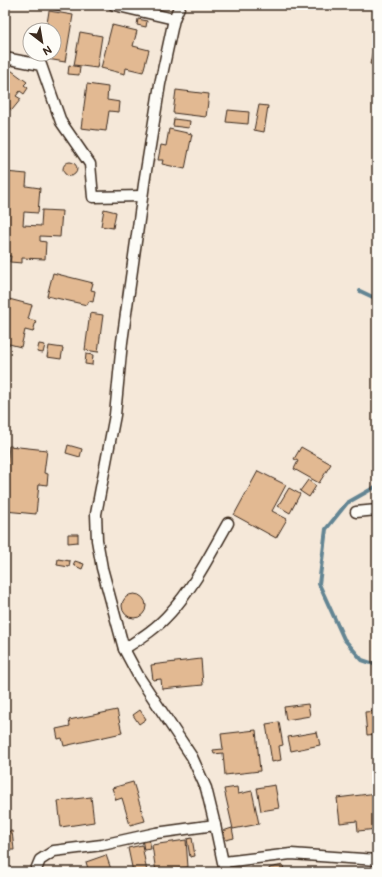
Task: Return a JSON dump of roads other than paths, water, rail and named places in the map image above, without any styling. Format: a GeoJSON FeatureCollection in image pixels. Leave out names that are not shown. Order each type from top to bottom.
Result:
{"type":"FeatureCollection","features":[{"type":"Feature","properties":{"kind":"street"},"geometry":{"type":"LineString","coordinates":[[114,5],[174,19]]}},
{"type":"Feature","properties":{"kind":"street"},"geometry":{"type":"LineString","coordinates":[[180,5],[174,19],[160,84],[142,196],[122,342],[115,415],[96,514],[97,540],[102,568],[124,649],[139,677],[192,757],[206,788],[224,867],[291,854],[377,860]]}},
{"type":"Feature","properties":{"kind":"street"},"geometry":{"type":"LineString","coordinates":[[5,58],[41,65],[61,122],[90,164],[93,197],[142,196]]}},
{"type":"Feature","properties":{"kind":"street"},"geometry":{"type":"LineString","coordinates":[[356,512],[377,510]]}},
{"type":"Feature","properties":{"kind":"street"},"geometry":{"type":"LineString","coordinates":[[124,649],[149,633],[170,613],[198,575],[228,523]]}},
{"type":"Feature","properties":{"kind":"street"},"geometry":{"type":"LineString","coordinates":[[34,872],[40,860],[54,852],[102,845],[156,833],[215,825]]}},
{"type":"Feature","properties":{"kind":"waterway"},"geometry":{"type":"LineString","coordinates":[[360,291],[377,299]]}},
{"type":"Feature","properties":{"kind":"waterway"},"geometry":{"type":"LineString","coordinates":[[377,486],[347,503],[326,529],[319,584],[344,639],[362,660],[377,665]]}}]}
